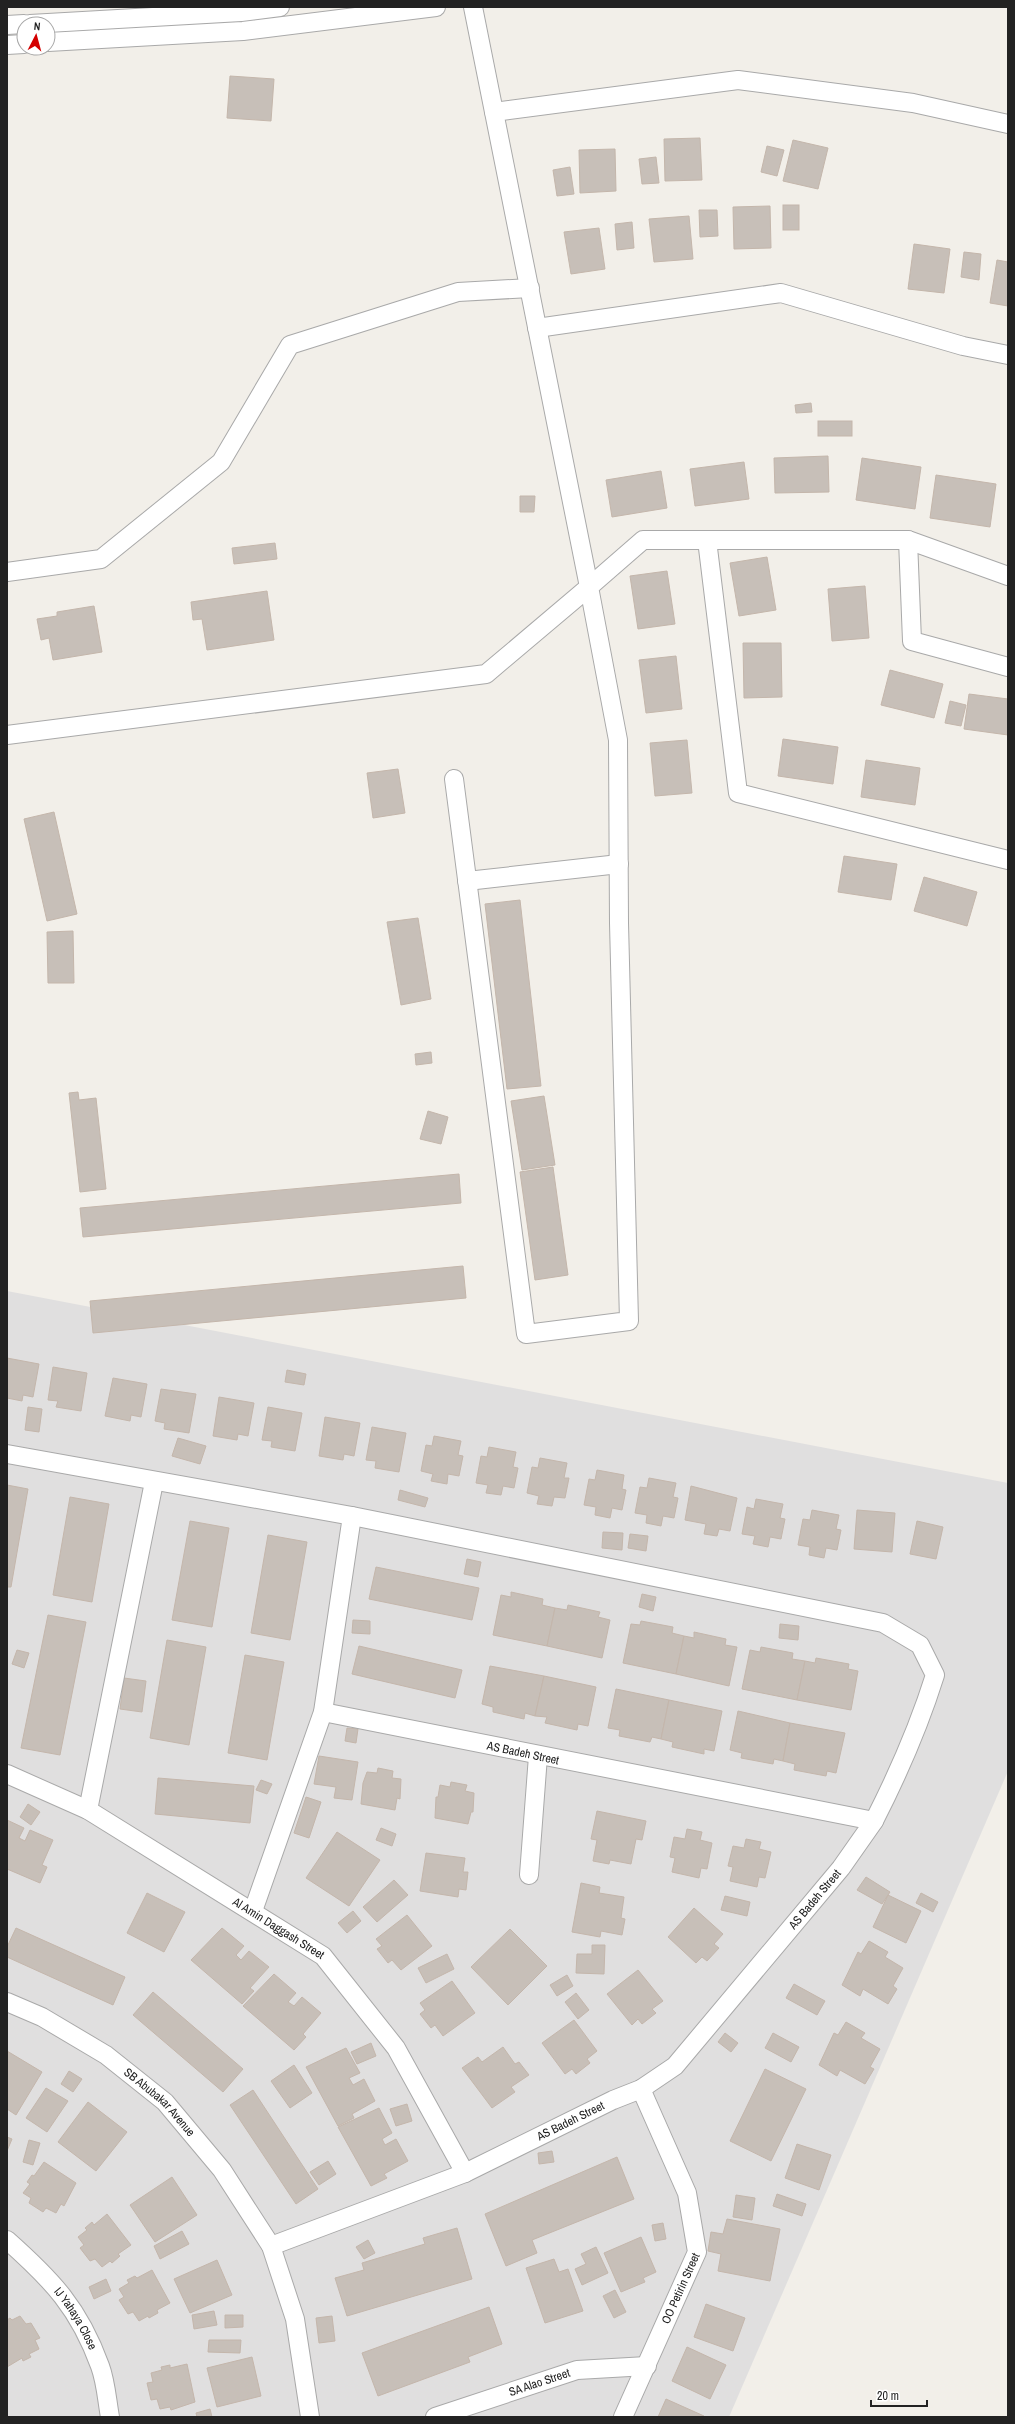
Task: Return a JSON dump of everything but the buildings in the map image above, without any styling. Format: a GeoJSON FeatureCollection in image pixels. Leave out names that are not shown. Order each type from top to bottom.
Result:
{"type":"FeatureCollection","features":[{"type":"Feature","properties":{"kind":"street"},"geometry":{"type":"LineString","coordinates":[[56,23],[241,12],[280,7]]}},
{"type":"Feature","properties":{"kind":"street"},"geometry":{"type":"LineString","coordinates":[[56,42],[243,31],[436,7]]}},
{"type":"Feature","properties":{"kind":"street"},"geometry":{"type":"LineString","coordinates":[[454,779],[526,1334],[629,1321],[619,864],[618,740],[538,328],[473,7]]}},
{"type":"Feature","properties":{"kind":"street"},"geometry":{"type":"LineString","coordinates":[[494,112],[738,80],[913,103],[1008,124]]}},
{"type":"Feature","properties":{"kind":"street"},"geometry":{"type":"LineString","coordinates":[[7,572],[101,560],[221,462],[290,345],[458,292],[530,288]]}},
{"type":"Feature","properties":{"kind":"street"},"geometry":{"type":"LineString","coordinates":[[538,328],[781,293],[963,346],[1008,355]]}},
{"type":"Feature","properties":{"kind":"street"},"geometry":{"type":"LineString","coordinates":[[7,735],[486,674],[643,540],[908,540],[1008,576]]}},
{"type":"Feature","properties":{"kind":"street"},"geometry":{"type":"LineString","coordinates":[[707,540],[738,793],[1008,860]]}},
{"type":"Feature","properties":{"kind":"street"},"geometry":{"type":"LineString","coordinates":[[908,540],[912,641],[1008,667]]}},
{"type":"Feature","properties":{"kind":"street"},"geometry":{"type":"LineString","coordinates":[[467,881],[619,864]]}},
{"type":"Feature","properties":{"kind":"street"},"geometry":{"type":"LineString","coordinates":[[7,1454],[154,1482],[352,1516],[883,1623],[920,1645],[935,1675],[927,1701],[896,1778],[874,1821]]}},
{"type":"Feature","properties":{"kind":"street"},"geometry":{"type":"LineString","coordinates":[[88,1810],[154,1482]]}},
{"type":"Feature","properties":{"kind":"street"},"geometry":{"type":"LineString","coordinates":[[253,1911],[323,1712],[352,1516]]}},
{"type":"Feature","properties":{"kind":"street","name":"AS Badeh Street"},"geometry":{"type":"LineString","coordinates":[[271,2246],[465,2173],[613,2100],[641,2089],[675,2066],[841,1868],[874,1821],[538,1756],[323,1712]]}},
{"type":"Feature","properties":{"kind":"street"},"geometry":{"type":"LineString","coordinates":[[529,1875],[538,1756]]}},
{"type":"Feature","properties":{"kind":"street","name":"Al Amin Daggash Street"},"geometry":{"type":"LineString","coordinates":[[7,1774],[88,1810],[253,1911],[323,1956],[396,2048],[465,2173]]}},
{"type":"Feature","properties":{"kind":"street","name":"SB Abubakar Avenue"},"geometry":{"type":"LineString","coordinates":[[7,2002],[42,2017],[106,2055],[165,2102],[222,2170],[271,2246],[295,2318],[310,2417]]}},
{"type":"Feature","properties":{"kind":"street","name":"OO Petirin Street"},"geometry":{"type":"LineString","coordinates":[[623,2417],[697,2252],[687,2193],[641,2089]]}},
{"type":"Feature","properties":{"kind":"street","name":"IJ Yahaya Close"},"geometry":{"type":"LineString","coordinates":[[7,2240],[44,2273],[79,2317],[100,2367],[110,2417]]}},
{"type":"Feature","properties":{"kind":"street","name":"SA Alao Street"},"geometry":{"type":"LineString","coordinates":[[435,2417],[577,2370],[647,2366]]}},
{"type":"Feature","properties":{"kind":"shaded area"},"geometry":{"type":"Polygon","coordinates":[[[7,1291],[1008,1483],[1008,1771],[729,2417],[7,2417],[7,1291]]]}}]}
